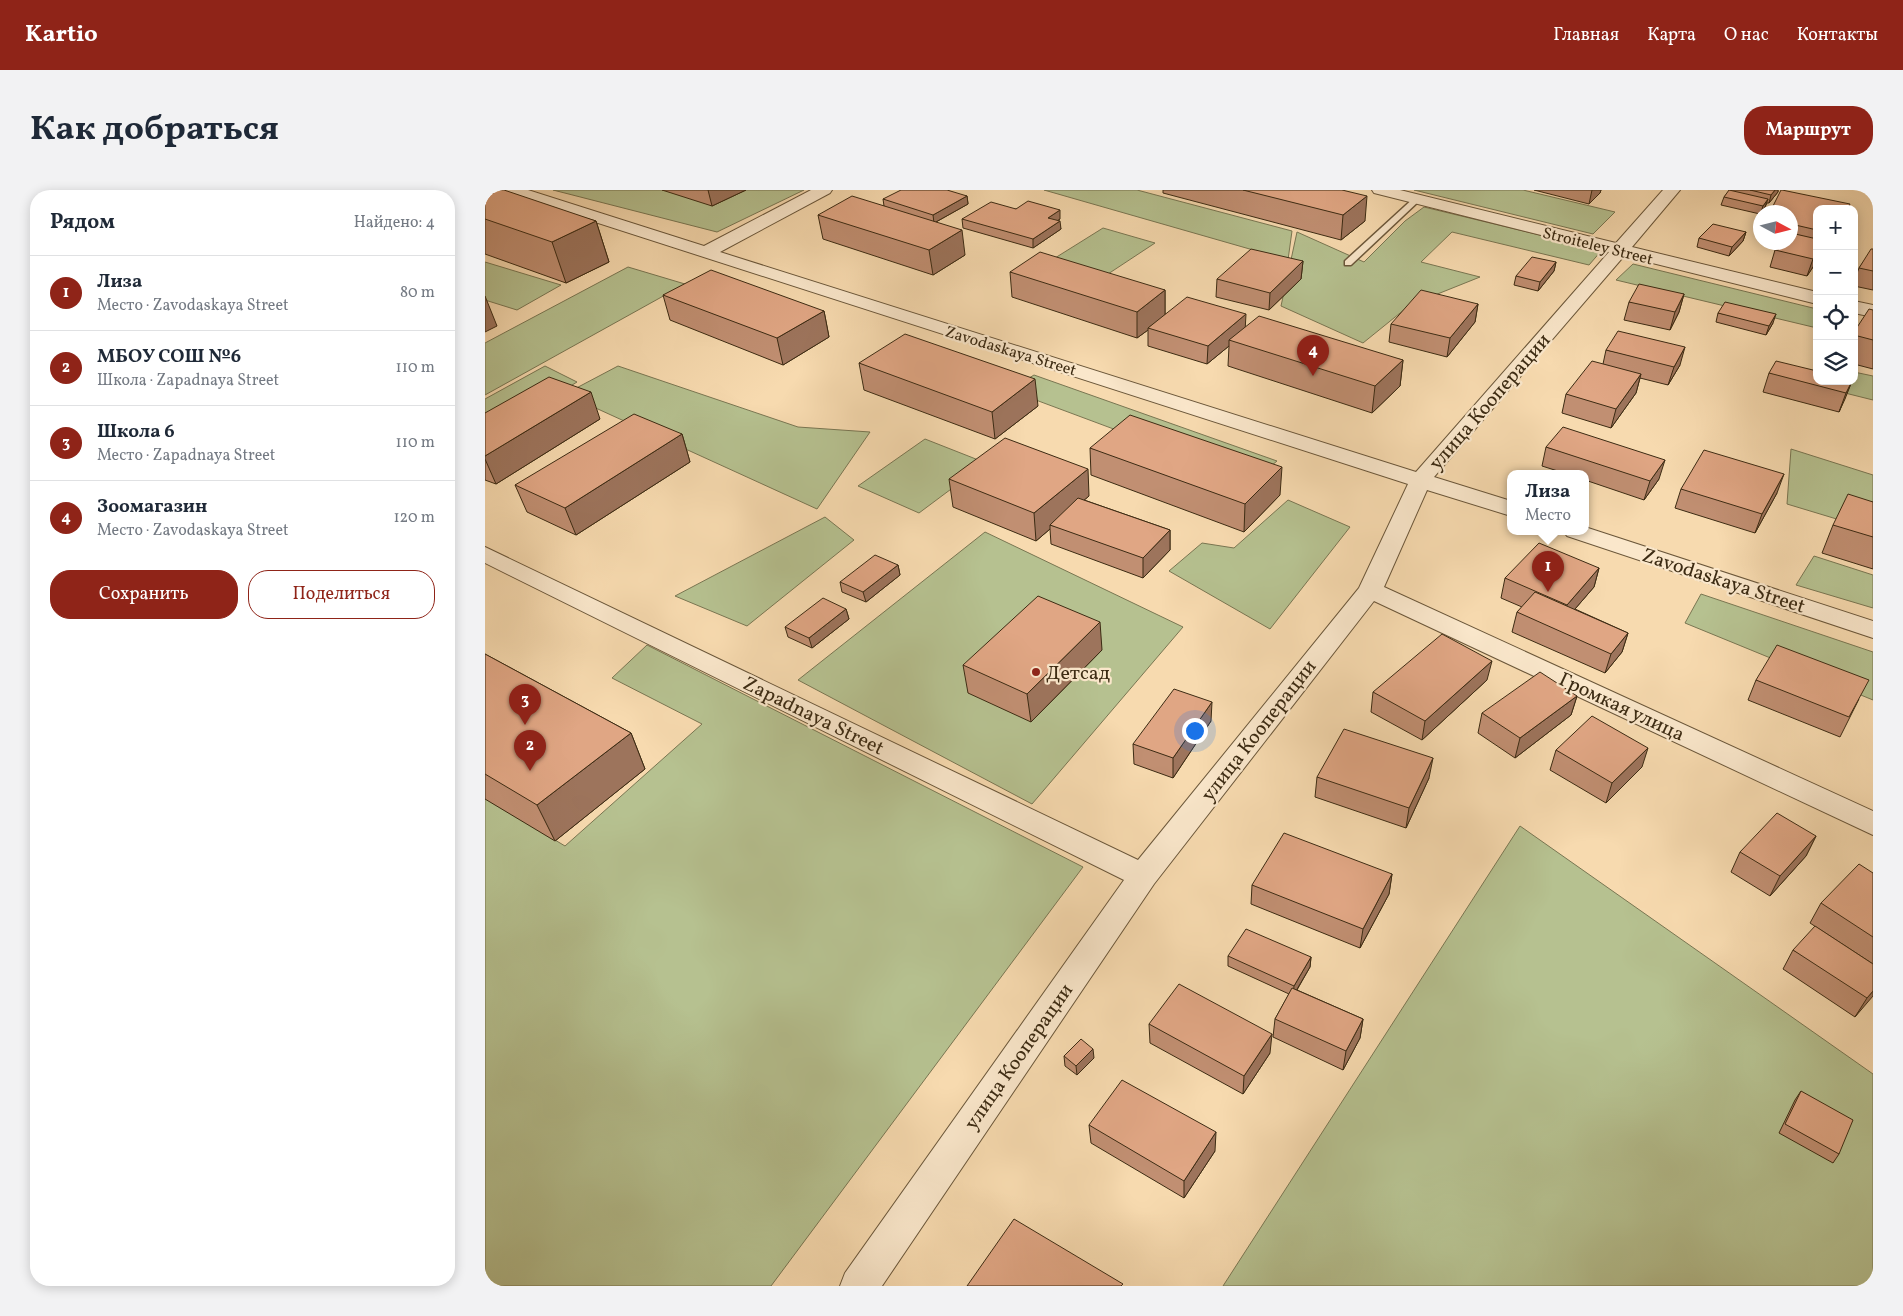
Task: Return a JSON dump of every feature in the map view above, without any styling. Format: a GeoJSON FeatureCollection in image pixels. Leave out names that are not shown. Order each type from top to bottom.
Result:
{"type":"FeatureCollection","features":[{"type":"Feature","properties":{"kind":"street","name":"Zavodaskaya Street"},"geometry":{"type":"LineString","coordinates":[[511,190],[725,260],[1507,508]]}},
{"type":"Feature","properties":{"kind":"street"},"geometry":{"type":"LineString","coordinates":[[705,252],[824,190]]}},
{"type":"Feature","properties":{"kind":"street","name":"Stroiteley Street"},"geometry":{"type":"LineString","coordinates":[[1380,190],[1813,297]]}},
{"type":"Feature","properties":{"kind":"street","name":"улица Кооперации"},"geometry":{"type":"LineString","coordinates":[[859,1286],[1143,876],[1370,590],[1421,480],[1672,190]]}},
{"type":"Feature","properties":{"kind":"street"},"geometry":{"type":"LineString","coordinates":[[1858,308],[1873,311]]}},
{"type":"Feature","properties":{"kind":"street","name":"Zavodaskaya Street"},"geometry":{"type":"LineString","coordinates":[[1587,535],[1873,630]]}},
{"type":"Feature","properties":{"kind":"street","name":"Zapadnaya Street"},"geometry":{"type":"LineString","coordinates":[[485,554],[1143,876]]}},
{"type":"Feature","properties":{"kind":"street","name":"Громкая улица"},"geometry":{"type":"LineString","coordinates":[[1370,590],[1873,824]]}},
{"type":"Feature","properties":{"kind":"lane"},"geometry":{"type":"LineString","coordinates":[[1348,263],[1415,199]]}},
{"type":"Feature","properties":{"kind":"green space"},"geometry":{"type":"Polygon","coordinates":[[[553,190],[804,190],[717,232],[553,190]]]}},
{"type":"Feature","properties":{"kind":"green space"},"geometry":{"type":"Polygon","coordinates":[[[1044,190],[1137,190],[1292,231],[1288,260],[1044,190]]]}},
{"type":"Feature","properties":{"kind":"green space"},"geometry":{"type":"Polygon","coordinates":[[[1414,190],[1523,190],[1615,212],[1593,234],[1414,190]]]}},
{"type":"Feature","properties":{"kind":"green space"},"geometry":{"type":"Polygon","coordinates":[[[1424,207],[1602,250],[1589,265],[1452,232],[1421,262],[1480,277],[1410,305],[1363,343],[1281,306],[1297,232],[1364,262],[1405,221],[1424,207]]]}},
{"type":"Feature","properties":{"kind":"green space"},"geometry":{"type":"Polygon","coordinates":[[[1103,228],[1155,243],[1108,274],[1055,258],[1103,228]]]}},
{"type":"Feature","properties":{"kind":"green space"},"geometry":{"type":"Polygon","coordinates":[[[485,262],[561,285],[517,310],[485,300],[485,262]]]}},
{"type":"Feature","properties":{"kind":"green space"},"geometry":{"type":"Polygon","coordinates":[[[1633,264],[1813,308],[1813,327],[1616,280],[1633,264]]]}},
{"type":"Feature","properties":{"kind":"green space"},"geometry":{"type":"Polygon","coordinates":[[[628,267],[685,284],[485,395],[485,343],[628,267]]]}},
{"type":"Feature","properties":{"kind":"green space"},"geometry":{"type":"Polygon","coordinates":[[[545,366],[577,382],[485,439],[485,399],[545,366]]]}},
{"type":"Feature","properties":{"kind":"green space"},"geometry":{"type":"Polygon","coordinates":[[[618,366],[798,427],[870,432],[817,509],[565,394],[618,366]]]}},
{"type":"Feature","properties":{"kind":"green space"},"geometry":{"type":"Polygon","coordinates":[[[1858,373],[1873,376],[1873,400],[1817,386],[1858,385],[1858,373]]]}},
{"type":"Feature","properties":{"kind":"green space"},"geometry":{"type":"Polygon","coordinates":[[[1034,375],[1277,461],[1253,481],[1009,390],[1034,375]]]}},
{"type":"Feature","properties":{"kind":"green space"},"geometry":{"type":"Polygon","coordinates":[[[925,439],[986,463],[919,513],[858,486],[925,439]]]}},
{"type":"Feature","properties":{"kind":"green space"},"geometry":{"type":"Polygon","coordinates":[[[1791,449],[1873,475],[1873,530],[1787,504],[1791,449]]]}},
{"type":"Feature","properties":{"kind":"green space"},"geometry":{"type":"Polygon","coordinates":[[[1288,500],[1350,527],[1270,629],[1169,571],[1202,543],[1234,548],[1288,500]]]}},
{"type":"Feature","properties":{"kind":"green space"},"geometry":{"type":"Polygon","coordinates":[[[825,517],[854,540],[747,626],[675,596],[825,517]]]}},
{"type":"Feature","properties":{"kind":"green space"},"geometry":{"type":"Polygon","coordinates":[[[985,532],[1183,627],[1032,804],[798,680],[985,532]]]}},
{"type":"Feature","properties":{"kind":"green space"},"geometry":{"type":"Polygon","coordinates":[[[1814,556],[1873,575],[1873,608],[1796,585],[1814,556]]]}},
{"type":"Feature","properties":{"kind":"green space"},"geometry":{"type":"Polygon","coordinates":[[[1701,594],[1873,652],[1873,700],[1685,623],[1701,594]]]}},
{"type":"Feature","properties":{"kind":"green space"},"geometry":{"type":"Polygon","coordinates":[[[647,645],[1083,867],[771,1286],[485,1286],[485,798],[565,846],[702,724],[612,678],[647,645]]]}},
{"type":"Feature","properties":{"kind":"green space"},"geometry":{"type":"Polygon","coordinates":[[[1520,826],[1873,1074],[1873,1286],[1223,1286],[1520,826]]]}},
{"type":"Feature","properties":{"kind":"building"},"geometry":{"type":"Polygon","coordinates":[[[504,190],[596,221],[552,242],[485,219],[485,191],[504,190]]]}},
{"type":"Feature","properties":{"kind":"building"},"geometry":{"type":"Polygon","coordinates":[[[901,190],[947,190],[967,196],[933,215],[883,199],[901,190]]]}},
{"type":"Feature","properties":{"kind":"building"},"geometry":{"type":"Polygon","coordinates":[[[1243,190],[1342,190],[1367,196],[1343,215],[1243,190]]]}},
{"type":"Feature","properties":{"kind":"building"},"geometry":{"type":"Polygon","coordinates":[[[1729,190],[1768,199],[1764,205],[1759,205],[1724,197],[1729,190]]]}},
{"type":"Feature","properties":{"kind":"building"},"geometry":{"type":"Polygon","coordinates":[[[1750,190],[1775,190],[1771,195],[1750,190]]]}},
{"type":"Feature","properties":{"kind":"building"},"geometry":{"type":"Polygon","coordinates":[[[1781,190],[1850,204],[1813,205],[1813,229],[1798,226],[1798,205],[1774,205],[1781,190]]]}},
{"type":"Feature","properties":{"kind":"building"},"geometry":{"type":"Polygon","coordinates":[[[852,196],[962,230],[929,250],[818,215],[852,196]]]}},
{"type":"Feature","properties":{"kind":"building"},"geometry":{"type":"Polygon","coordinates":[[[1028,201],[1060,210],[1048,218],[1060,221],[1033,239],[962,219],[991,202],[1016,209],[1028,201]]]}},
{"type":"Feature","properties":{"kind":"building"},"geometry":{"type":"Polygon","coordinates":[[[1713,224],[1746,232],[1732,247],[1699,238],[1713,224]]]}},
{"type":"Feature","properties":{"kind":"building"},"geometry":{"type":"Polygon","coordinates":[[[1798,235],[1813,238],[1813,259],[1775,250],[1798,250],[1798,235]]]}},
{"type":"Feature","properties":{"kind":"building"},"geometry":{"type":"Polygon","coordinates":[[[1251,249],[1303,261],[1270,293],[1217,279],[1251,249]]]}},
{"type":"Feature","properties":{"kind":"building"},"geometry":{"type":"Polygon","coordinates":[[[1871,249],[1873,249],[1873,271],[1859,268],[1871,249]]]}},
{"type":"Feature","properties":{"kind":"building"},"geometry":{"type":"Polygon","coordinates":[[[1040,252],[1165,290],[1137,312],[1010,272],[1040,252]]]}},
{"type":"Feature","properties":{"kind":"building"},"geometry":{"type":"Polygon","coordinates":[[[1532,257],[1556,262],[1540,282],[1516,276],[1532,257]]]}},
{"type":"Feature","properties":{"kind":"building"},"geometry":{"type":"Polygon","coordinates":[[[711,270],[824,311],[777,338],[663,295],[711,270]]]}},
{"type":"Feature","properties":{"kind":"building"},"geometry":{"type":"Polygon","coordinates":[[[1639,284],[1684,294],[1675,312],[1629,302],[1639,284]]]}},
{"type":"Feature","properties":{"kind":"building"},"geometry":{"type":"Polygon","coordinates":[[[1421,290],[1478,304],[1450,338],[1391,324],[1421,290]]]}},
{"type":"Feature","properties":{"kind":"building"},"geometry":{"type":"Polygon","coordinates":[[[1187,297],[1246,314],[1208,346],[1148,328],[1187,297]]]}},
{"type":"Feature","properties":{"kind":"building"},"geometry":{"type":"Polygon","coordinates":[[[1725,302],[1776,314],[1769,326],[1718,313],[1725,302]]]}},
{"type":"Feature","properties":{"kind":"building"},"geometry":{"type":"Polygon","coordinates":[[[1869,309],[1873,310],[1873,340],[1858,336],[1858,326],[1869,309]]]}},
{"type":"Feature","properties":{"kind":"building"},"geometry":{"type":"Polygon","coordinates":[[[1259,316],[1403,360],[1375,386],[1229,340],[1259,316]]]}},
{"type":"Feature","properties":{"kind":"building"},"geometry":{"type":"Polygon","coordinates":[[[1618,331],[1685,347],[1674,367],[1606,350],[1618,331]]]}},
{"type":"Feature","properties":{"kind":"building"},"geometry":{"type":"Polygon","coordinates":[[[905,334],[1035,379],[992,412],[859,363],[905,334]]]}},
{"type":"Feature","properties":{"kind":"building"},"geometry":{"type":"Polygon","coordinates":[[[1592,361],[1641,374],[1616,409],[1566,394],[1592,361]]]}},
{"type":"Feature","properties":{"kind":"building"},"geometry":{"type":"Polygon","coordinates":[[[1776,361],[1813,370],[1813,384],[1769,373],[1776,361]]]}},
{"type":"Feature","properties":{"kind":"building"},"geometry":{"type":"Polygon","coordinates":[[[549,377],[591,392],[485,456],[485,413],[549,377]]]}},
{"type":"Feature","properties":{"kind":"building"},"geometry":{"type":"Polygon","coordinates":[[[1815,385],[1850,385],[1846,393],[1815,385]]]}},
{"type":"Feature","properties":{"kind":"building"},"geometry":{"type":"Polygon","coordinates":[[[634,414],[682,434],[565,508],[515,485],[634,414]]]}},
{"type":"Feature","properties":{"kind":"building"},"geometry":{"type":"Polygon","coordinates":[[[1130,415],[1282,467],[1245,504],[1090,448],[1130,415]]]}},
{"type":"Feature","properties":{"kind":"building"},"geometry":{"type":"Polygon","coordinates":[[[1563,427],[1665,460],[1650,481],[1546,447],[1563,427]]]}},
{"type":"Feature","properties":{"kind":"building"},"geometry":{"type":"Polygon","coordinates":[[[1005,438],[1088,469],[1034,513],[949,479],[1005,438]]]}},
{"type":"Feature","properties":{"kind":"building"},"geometry":{"type":"Polygon","coordinates":[[[1704,450],[1784,474],[1762,514],[1681,489],[1704,450]]]}},
{"type":"Feature","properties":{"kind":"building"},"geometry":{"type":"Polygon","coordinates":[[[1848,494],[1873,502],[1873,537],[1833,525],[1848,494]]]}},
{"type":"Feature","properties":{"kind":"building"},"geometry":{"type":"Polygon","coordinates":[[[1078,498],[1170,530],[1143,558],[1050,525],[1078,498]]]}},
{"type":"Feature","properties":{"kind":"building"},"geometry":{"type":"Polygon","coordinates":[[[1539,543],[1599,568],[1567,605],[1505,578],[1539,543]]]}},
{"type":"Feature","properties":{"kind":"building"},"geometry":{"type":"Polygon","coordinates":[[[875,555],[898,565],[863,592],[840,582],[875,555]]]}},
{"type":"Feature","properties":{"kind":"building"},"geometry":{"type":"Polygon","coordinates":[[[1535,592],[1628,633],[1611,654],[1517,612],[1535,592]]]}},
{"type":"Feature","properties":{"kind":"building"},"geometry":{"type":"Polygon","coordinates":[[[1038,596],[1100,622],[1027,694],[963,665],[1038,596]]]}},
{"type":"Feature","properties":{"kind":"building"},"geometry":{"type":"Polygon","coordinates":[[[823,598],[846,609],[809,638],[785,627],[823,598]]]}},
{"type":"Feature","properties":{"kind":"building"},"geometry":{"type":"Polygon","coordinates":[[[1442,634],[1492,661],[1425,721],[1373,692],[1442,634]]]}},
{"type":"Feature","properties":{"kind":"building"},"geometry":{"type":"Polygon","coordinates":[[[1777,645],[1869,680],[1849,717],[1756,680],[1777,645]]]}},
{"type":"Feature","properties":{"kind":"building"},"geometry":{"type":"Polygon","coordinates":[[[485,654],[631,733],[537,805],[485,774],[485,654]]]}},
{"type":"Feature","properties":{"kind":"building"},"geometry":{"type":"Polygon","coordinates":[[[1540,672],[1577,696],[1520,738],[1482,713],[1540,672]]]}},
{"type":"Feature","properties":{"kind":"building"},"geometry":{"type":"Polygon","coordinates":[[[1174,689],[1212,702],[1173,758],[1133,744],[1174,689]]]}},
{"type":"Feature","properties":{"kind":"building"},"geometry":{"type":"Polygon","coordinates":[[[1592,716],[1648,748],[1612,783],[1556,750],[1592,716]]]}},
{"type":"Feature","properties":{"kind":"building"},"geometry":{"type":"Polygon","coordinates":[[[1344,729],[1433,758],[1409,808],[1317,777],[1344,729]]]}},
{"type":"Feature","properties":{"kind":"building"},"geometry":{"type":"Polygon","coordinates":[[[1777,813],[1816,836],[1780,876],[1740,852],[1777,813]]]}},
{"type":"Feature","properties":{"kind":"building"},"geometry":{"type":"Polygon","coordinates":[[[1284,833],[1392,874],[1363,929],[1252,885],[1284,833]]]}},
{"type":"Feature","properties":{"kind":"building"},"geometry":{"type":"Polygon","coordinates":[[[1859,864],[1873,873],[1873,937],[1821,903],[1859,864]]]}},
{"type":"Feature","properties":{"kind":"building"},"geometry":{"type":"Polygon","coordinates":[[[1815,926],[1873,964],[1873,991],[1867,998],[1793,950],[1815,926]]]}},
{"type":"Feature","properties":{"kind":"building"},"geometry":{"type":"Polygon","coordinates":[[[1246,929],[1311,957],[1294,986],[1228,956],[1246,929]]]}},
{"type":"Feature","properties":{"kind":"building"},"geometry":{"type":"Polygon","coordinates":[[[1179,984],[1272,1034],[1244,1076],[1149,1024],[1179,984]]]}},
{"type":"Feature","properties":{"kind":"building"},"geometry":{"type":"Polygon","coordinates":[[[1292,988],[1363,1019],[1346,1051],[1275,1019],[1292,988]]]}},
{"type":"Feature","properties":{"kind":"building"},"geometry":{"type":"Polygon","coordinates":[[[1081,1039],[1093,1049],[1076,1066],[1064,1056],[1081,1039]]]}},
{"type":"Feature","properties":{"kind":"building"},"geometry":{"type":"Polygon","coordinates":[[[1122,1080],[1216,1132],[1184,1181],[1089,1125],[1122,1080]]]}},
{"type":"Feature","properties":{"kind":"building"},"geometry":{"type":"Polygon","coordinates":[[[1801,1091],[1853,1120],[1839,1154],[1785,1124],[1801,1091]]]}},
{"type":"Feature","properties":{"kind":"building"},"geometry":{"type":"Polygon","coordinates":[[[1014,1219],[1123,1284],[1121,1286],[967,1286],[1014,1219]]]}},
{"type":"Feature","properties":{"kind":"place","name":"Зоомагазин"},"geometry":{"type":"Point","coordinates":[1313,376]}},
{"type":"Feature","properties":{"kind":"place","name":"Лиза"},"geometry":{"type":"Point","coordinates":[1548,592]}},
{"type":"Feature","properties":{"kind":"place","name":"Детсад"},"geometry":{"type":"Point","coordinates":[1036,672]}},
{"type":"Feature","properties":{"kind":"place","name":"Школа 6"},"geometry":{"type":"Point","coordinates":[525,725]}},
{"type":"Feature","properties":{"kind":"place","name":"МБОУ СОШ №6"},"geometry":{"type":"Point","coordinates":[530,771]}}]}
